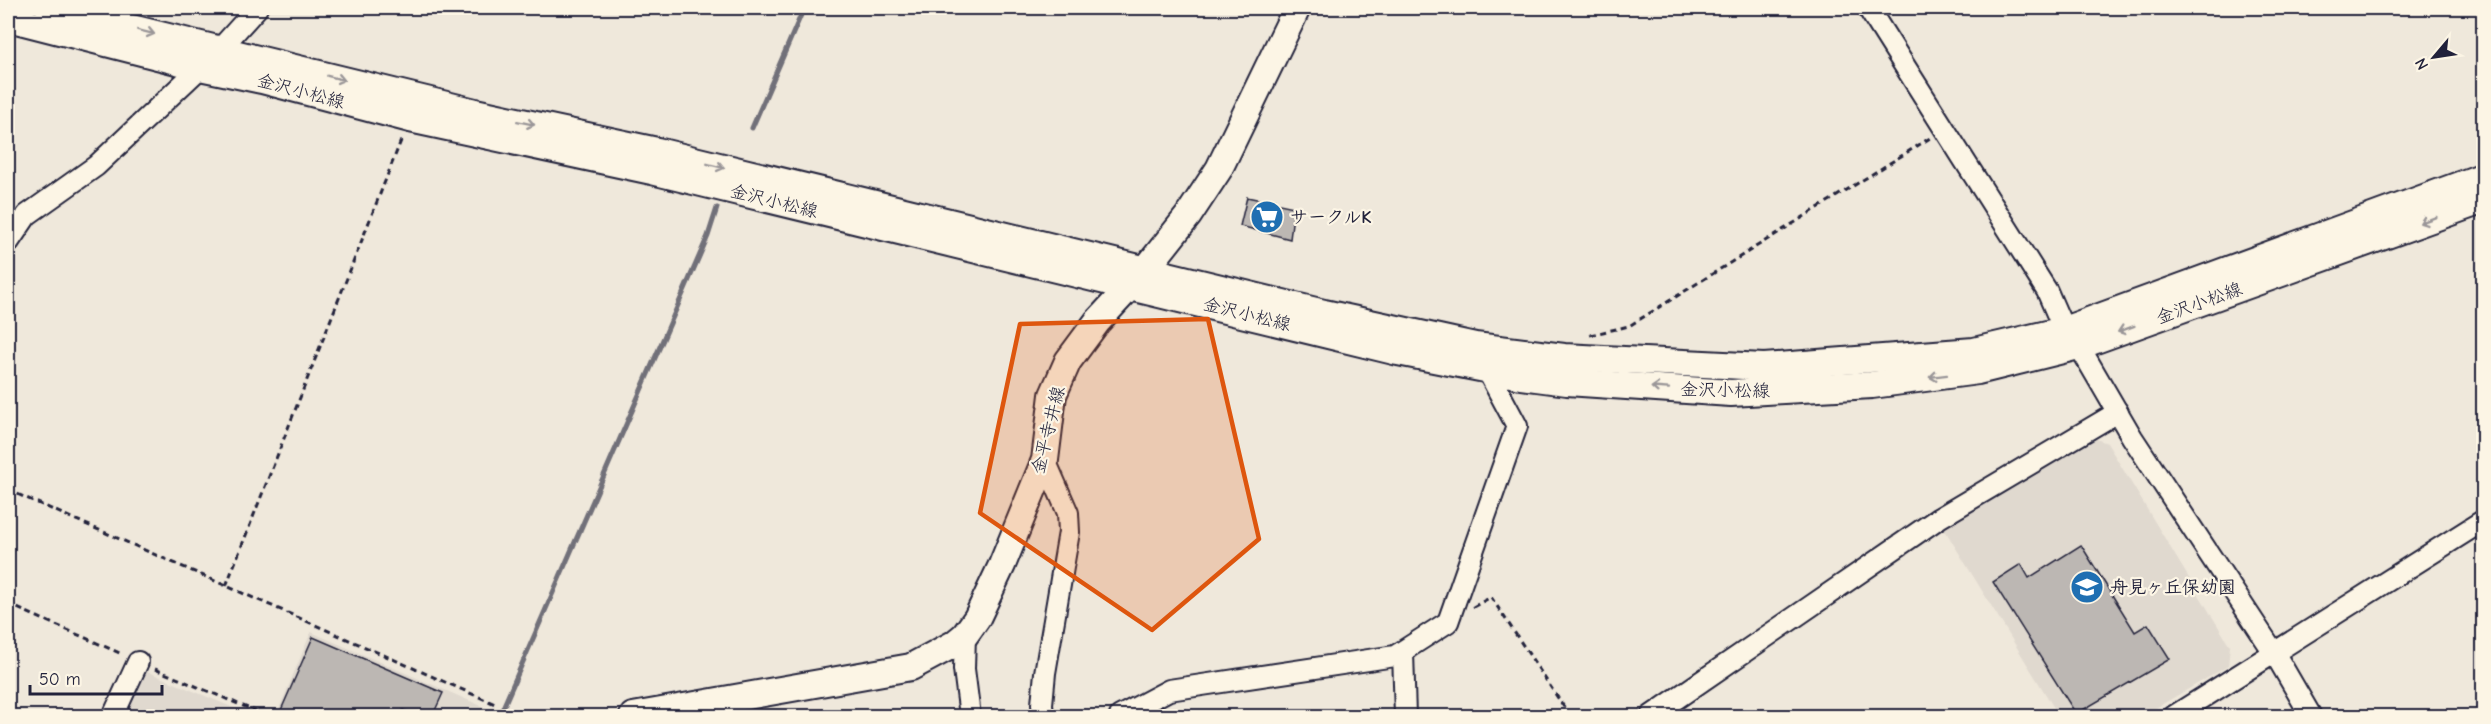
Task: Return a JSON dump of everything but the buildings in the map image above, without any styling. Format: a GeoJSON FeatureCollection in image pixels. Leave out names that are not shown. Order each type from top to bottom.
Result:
{"type":"FeatureCollection","features":[{"type":"Feature","properties":{"kind":"main road","name":"金沢小松線"},"geometry":{"type":"LineString","coordinates":[[49,8],[209,59],[262,80],[410,119],[1138,277],[1475,346],[1564,357],[1764,367],[1974,351],[2072,338],[2484,176]]}},
{"type":"Feature","properties":{"kind":"main road","name":"金平寺井線"},"geometry":{"type":"LineString","coordinates":[[633,717],[912,667],[943,652],[965,635],[977,618],[1002,565],[1045,460],[1053,395],[1068,361],[1097,322],[1188,216],[1219,169],[1297,8]]}},
{"type":"Feature","properties":{"kind":"main road","name":"金沢小松線"},"geometry":{"type":"LineString","coordinates":[[8,18],[657,151],[1103,260],[1138,277],[1398,352],[1567,382],[1731,393],[1872,385],[1978,372],[2072,338],[2484,200]]}},
{"type":"Feature","properties":{"kind":"street"},"geometry":{"type":"LineString","coordinates":[[8,243],[27,215],[96,166],[209,59],[257,8]]}},
{"type":"Feature","properties":{"kind":"street"},"geometry":{"type":"LineString","coordinates":[[1868,8],[2047,291],[2072,338],[2118,412],[2275,654],[2311,717]]}},
{"type":"Feature","properties":{"kind":"street"},"geometry":{"type":"LineString","coordinates":[[8,219],[27,215]]}},
{"type":"Feature","properties":{"kind":"street"},"geometry":{"type":"LineString","coordinates":[[1120,717],[1140,712],[1169,690],[1395,656],[1448,622],[1517,426],[1486,368]]}},
{"type":"Feature","properties":{"kind":"street"},"geometry":{"type":"LineString","coordinates":[[1651,717],[1939,518],[2118,412]]}},
{"type":"Feature","properties":{"kind":"street"},"geometry":{"type":"LineString","coordinates":[[1043,717],[1045,673],[1069,532],[1068,513],[1045,460]]}},
{"type":"Feature","properties":{"kind":"street"},"geometry":{"type":"LineString","coordinates":[[2174,717],[2484,520]]}},
{"type":"Feature","properties":{"kind":"street"},"geometry":{"type":"LineString","coordinates":[[965,635],[964,669],[970,717]]}},
{"type":"Feature","properties":{"kind":"street"},"geometry":{"type":"LineString","coordinates":[[1402,652],[1405,717]]}},
{"type":"Feature","properties":{"kind":"street"},"geometry":{"type":"LineString","coordinates":[[113,717],[138,662]]}},
{"type":"Feature","properties":{"kind":"path"},"geometry":{"type":"LineString","coordinates":[[226,586],[410,119]]}},
{"type":"Feature","properties":{"kind":"path"},"geometry":{"type":"LineString","coordinates":[[1586,336],[1629,326],[1944,129]]}},
{"type":"Feature","properties":{"kind":"path"},"geometry":{"type":"LineString","coordinates":[[8,490],[495,704]]}},
{"type":"Feature","properties":{"kind":"path"},"geometry":{"type":"LineString","coordinates":[[1448,622],[1491,597],[1570,717]]}},
{"type":"Feature","properties":{"kind":"highlighted area"},"geometry":{"type":"Polygon","coordinates":[[[1208,319],[1259,539],[1152,630],[980,513],[1020,324],[1208,319]]]}},
{"type":"Feature","properties":{"kind":"shaded area","name":"舟見ヶ丘保幼園"},"geometry":{"type":"Polygon","coordinates":[[[2091,437],[2107,443],[2230,646],[2228,666],[2142,716],[2059,716],[1943,527],[2091,437]]]}},
{"type":"Feature","properties":{"kind":"shaded area"},"geometry":{"type":"Polygon","coordinates":[[[311,632],[493,711],[466,716],[276,716],[311,632]]]}},
{"type":"Feature","properties":{"kind":"shaded area"},"geometry":{"type":"Polygon","coordinates":[[[141,669],[253,716],[119,716],[141,669]]]}},
{"type":"Feature","properties":{"kind":"waterway"},"geometry":{"type":"LineString","coordinates":[[752,128],[804,8]]}},
{"type":"Feature","properties":{"kind":"waterway"},"geometry":{"type":"LineString","coordinates":[[502,716],[502,710],[708,236],[717,208]]}},
{"type":"Feature","properties":{"kind":"place","name":"サークルK"},"geometry":{"type":"Point","coordinates":[1267,217]}},
{"type":"Feature","properties":{"kind":"place","name":"舟見ヶ丘保幼園"},"geometry":{"type":"Point","coordinates":[2087,587]}}]}
